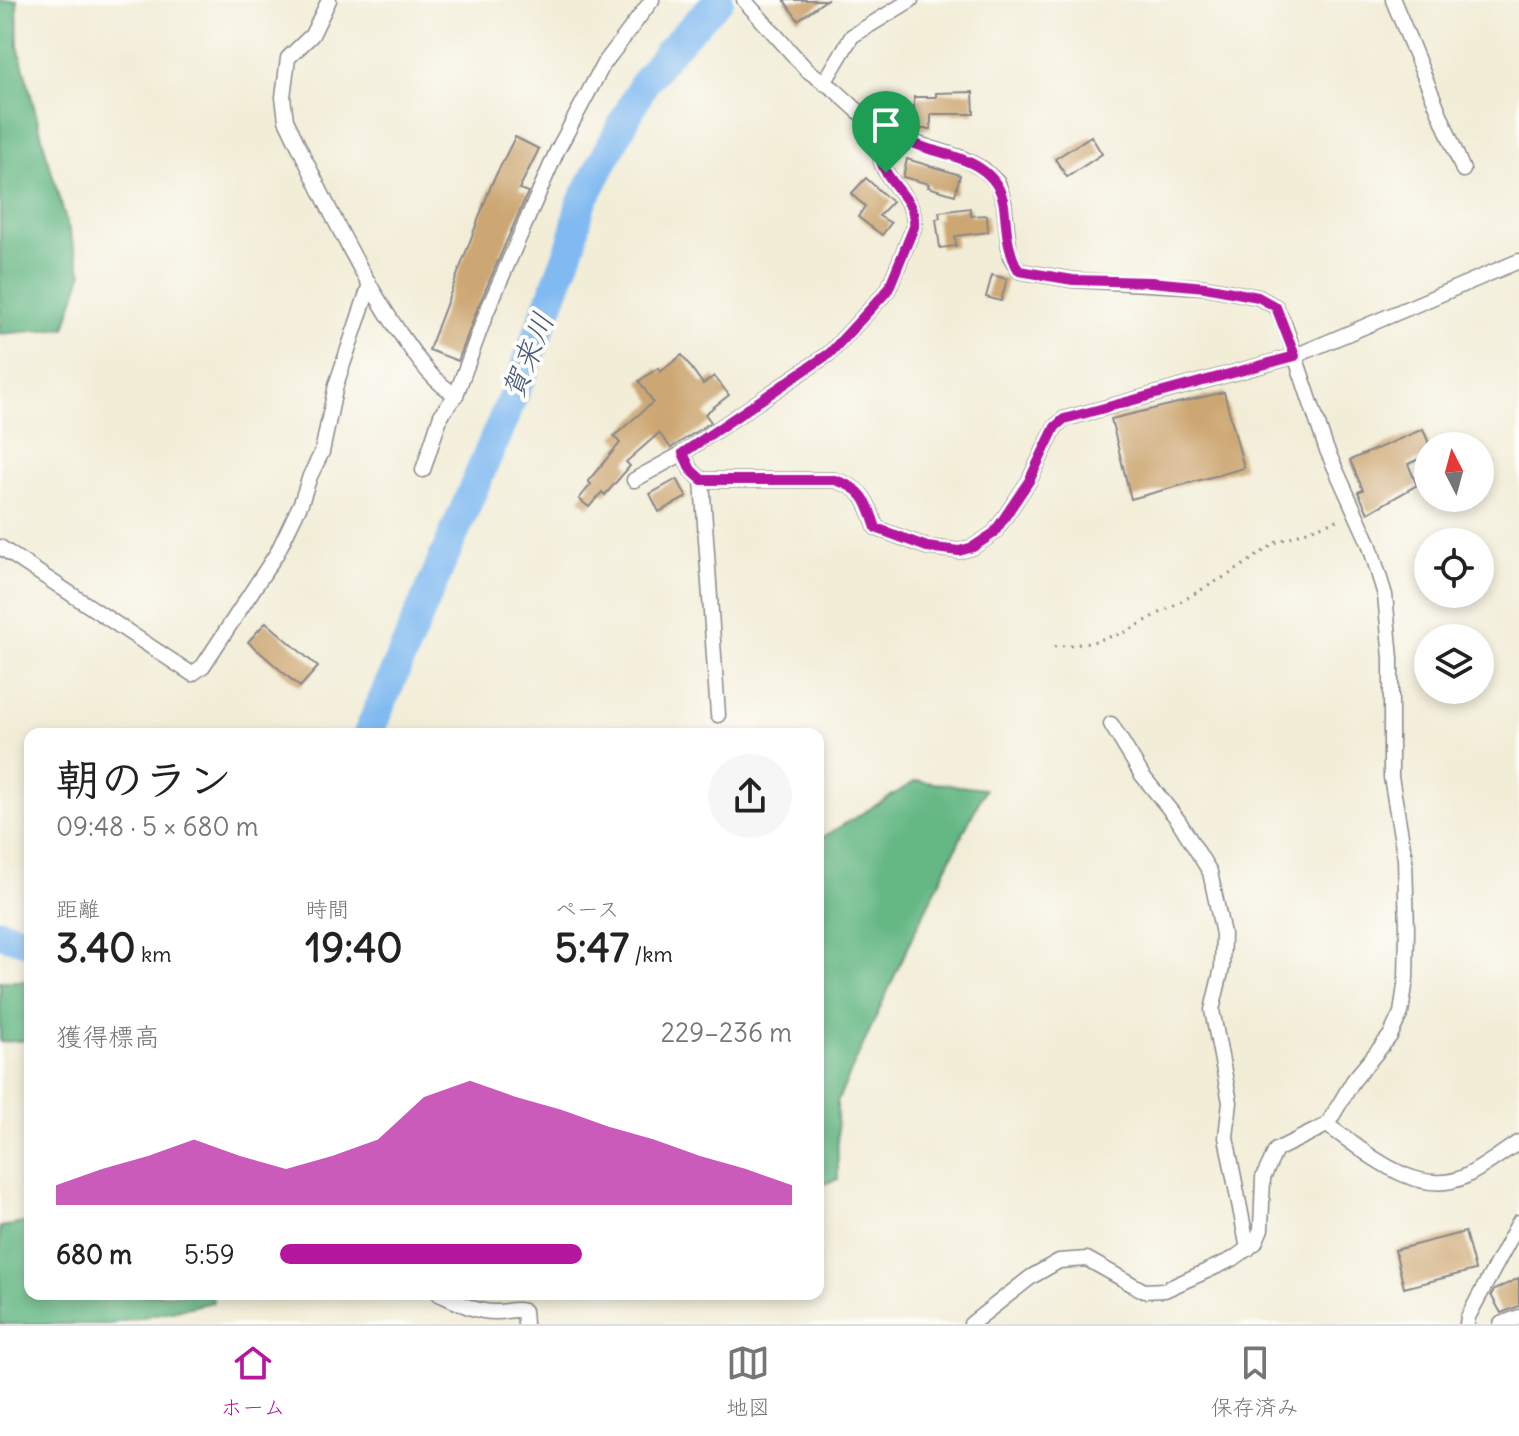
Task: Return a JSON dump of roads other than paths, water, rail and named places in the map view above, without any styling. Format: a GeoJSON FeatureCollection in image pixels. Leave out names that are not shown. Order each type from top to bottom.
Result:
{"type":"FeatureCollection","features":[{"type":"Feature","properties":{"kind":"street"},"geometry":{"type":"LineString","coordinates":[[329,0],[312,35],[288,58],[283,97],[286,120],[369,287],[422,364],[439,385],[456,395]]}},
{"type":"Feature","properties":{"kind":"street"},"geometry":{"type":"LineString","coordinates":[[423,470],[441,415],[456,395],[487,311],[557,151],[603,65],[652,0]]}},
{"type":"Feature","properties":{"kind":"street"},"geometry":{"type":"LineString","coordinates":[[824,83],[852,36],[911,0]]}},
{"type":"Feature","properties":{"kind":"street"},"geometry":{"type":"LineString","coordinates":[[1393,0],[1463,170]]}},
{"type":"Feature","properties":{"kind":"street"},"geometry":{"type":"LineString","coordinates":[[748,5],[807,70],[881,132],[962,158],[983,169],[998,183],[1004,203],[1010,256],[1019,271],[1073,280],[1205,287],[1258,297],[1276,307],[1326,448],[1369,543],[1385,595],[1391,658],[1391,777],[1405,859],[1406,979],[1401,1013],[1390,1036],[1353,1081],[1327,1125],[1276,1150],[1263,1178],[1261,1229],[1255,1243],[1248,1249],[1165,1290],[1144,1291],[1087,1259],[1059,1261],[1031,1277],[971,1324]]}},
{"type":"Feature","properties":{"kind":"street"},"geometry":{"type":"LineString","coordinates":[[634,480],[683,453],[830,353],[888,290],[914,227],[915,217],[912,207],[882,163],[879,150],[881,132]]}},
{"type":"Feature","properties":{"kind":"street"},"geometry":{"type":"LineString","coordinates":[[683,453],[691,470],[702,480],[835,480],[852,485],[864,497],[876,528],[927,547],[959,551],[973,547],[994,533],[1029,481],[1055,427],[1064,419],[1295,356],[1519,261]]}},
{"type":"Feature","properties":{"kind":"street"},"geometry":{"type":"LineString","coordinates":[[0,547],[192,674],[203,666],[277,553],[301,503],[322,452],[336,385],[369,287]]}},
{"type":"Feature","properties":{"kind":"street"},"geometry":{"type":"LineString","coordinates":[[702,480],[718,715]]}},
{"type":"Feature","properties":{"kind":"street"},"geometry":{"type":"LineString","coordinates":[[1111,724],[1142,775],[1178,820],[1210,872],[1223,934],[1222,968],[1212,1010],[1230,1102],[1226,1137],[1248,1249]]}},
{"type":"Feature","properties":{"kind":"street"},"geometry":{"type":"LineString","coordinates":[[1327,1125],[1405,1176],[1434,1183],[1464,1177],[1519,1142]]}},
{"type":"Feature","properties":{"kind":"street"},"geometry":{"type":"LineString","coordinates":[[1467,1324],[1519,1222]]}},
{"type":"Feature","properties":{"kind":"street"},"geometry":{"type":"LineString","coordinates":[[454,1300],[480,1310],[499,1312],[514,1308],[524,1311],[525,1324]]}},
{"type":"Feature","properties":{"kind":"street"},"geometry":{"type":"LineString","coordinates":[[1501,1324],[1519,1317]]}},
{"type":"Feature","properties":{"kind":"waterway","name":"賀来川"},"geometry":{"type":"LineString","coordinates":[[371,728],[525,368],[572,243],[580,206],[644,83],[669,51],[719,0]]}},
{"type":"Feature","properties":{"kind":"waterway","name":"賀来川"},"geometry":{"type":"LineString","coordinates":[[0,933],[24,940]]}}]}
